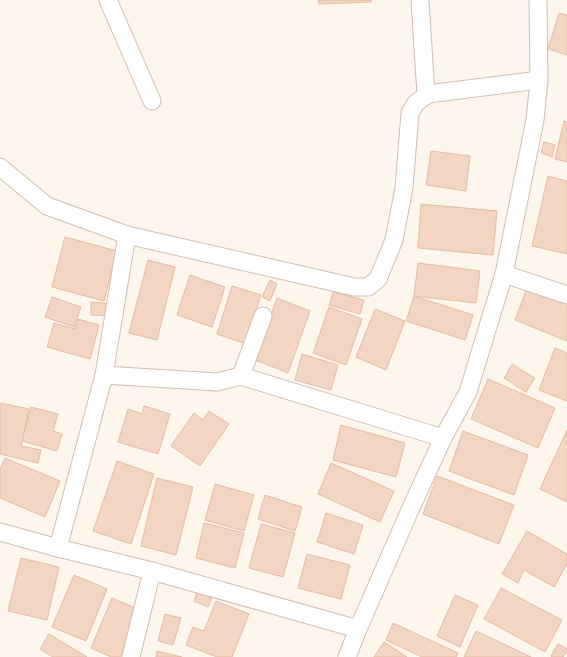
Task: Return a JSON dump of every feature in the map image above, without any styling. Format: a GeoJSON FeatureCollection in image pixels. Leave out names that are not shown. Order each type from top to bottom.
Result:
{"type":"FeatureCollection","features":[{"type":"Feature","properties":{"kind":"street"},"geometry":{"type":"LineString","coordinates":[[108,0],[152,102]]}},
{"type":"Feature","properties":{"kind":"street"},"geometry":{"type":"LineString","coordinates":[[420,0],[426,95]]}},
{"type":"Feature","properties":{"kind":"street"},"geometry":{"type":"LineString","coordinates":[[347,657],[410,510],[444,438],[468,392],[504,274],[535,120],[539,80],[538,0]]}},
{"type":"Feature","properties":{"kind":"street"},"geometry":{"type":"LineString","coordinates":[[0,167],[47,206],[126,235],[354,287],[368,287],[378,279],[394,240],[404,188],[410,113],[416,103],[428,94],[539,80]]}},
{"type":"Feature","properties":{"kind":"street"},"geometry":{"type":"LineString","coordinates":[[58,548],[104,375],[126,235]]}},
{"type":"Feature","properties":{"kind":"street"},"geometry":{"type":"LineString","coordinates":[[504,274],[567,295]]}},
{"type":"Feature","properties":{"kind":"street"},"geometry":{"type":"LineString","coordinates":[[241,376],[263,316]]}},
{"type":"Feature","properties":{"kind":"street"},"geometry":{"type":"LineString","coordinates":[[104,375],[217,382],[241,376],[444,438]]}},
{"type":"Feature","properties":{"kind":"street"},"geometry":{"type":"LineString","coordinates":[[0,532],[152,571],[358,629]]}},
{"type":"Feature","properties":{"kind":"street"},"geometry":{"type":"LineString","coordinates":[[131,657],[152,571]]}},
{"type":"Feature","properties":{"kind":"building"},"geometry":{"type":"Polygon","coordinates":[[[318,0],[371,0],[371,2],[319,4],[318,0]]]}},
{"type":"Feature","properties":{"kind":"building"},"geometry":{"type":"Polygon","coordinates":[[[559,13],[567,15],[567,55],[548,49],[559,13]]]}},
{"type":"Feature","properties":{"kind":"building"},"geometry":{"type":"Polygon","coordinates":[[[564,121],[567,122],[567,162],[555,159],[564,121]]]}},
{"type":"Feature","properties":{"kind":"building"},"geometry":{"type":"Polygon","coordinates":[[[544,142],[555,145],[552,157],[541,153],[544,142]]]}},
{"type":"Feature","properties":{"kind":"building"},"geometry":{"type":"Polygon","coordinates":[[[431,151],[470,156],[466,191],[426,185],[431,151]]]}},
{"type":"Feature","properties":{"kind":"building"},"geometry":{"type":"Polygon","coordinates":[[[548,176],[567,181],[567,254],[532,246],[548,176]]]}},
{"type":"Feature","properties":{"kind":"building"},"geometry":{"type":"Polygon","coordinates":[[[421,204],[497,211],[493,255],[418,248],[421,204]]]}},
{"type":"Feature","properties":{"kind":"building"},"geometry":{"type":"Polygon","coordinates":[[[65,237],[117,251],[104,301],[52,287],[65,237]]]}},
{"type":"Feature","properties":{"kind":"building"},"geometry":{"type":"Polygon","coordinates":[[[148,260],[175,267],[157,340],[129,333],[148,260]]]}},
{"type":"Feature","properties":{"kind":"building"},"geometry":{"type":"Polygon","coordinates":[[[418,263],[480,271],[476,303],[414,296],[418,263]]]}},
{"type":"Feature","properties":{"kind":"building"},"geometry":{"type":"Polygon","coordinates":[[[190,275],[225,287],[212,327],[177,315],[190,275]]]}},
{"type":"Feature","properties":{"kind":"building"},"geometry":{"type":"Polygon","coordinates":[[[270,280],[277,284],[270,301],[262,297],[270,280]]]}},
{"type":"Feature","properties":{"kind":"building"},"geometry":{"type":"Polygon","coordinates":[[[232,286],[261,295],[246,344],[217,334],[232,286]]]}},
{"type":"Feature","properties":{"kind":"building"},"geometry":{"type":"Polygon","coordinates":[[[527,288],[567,304],[567,341],[515,320],[527,288]]]}},
{"type":"Feature","properties":{"kind":"building"},"geometry":{"type":"Polygon","coordinates":[[[333,292],[364,300],[360,314],[329,305],[333,292]]]}},
{"type":"Feature","properties":{"kind":"building"},"geometry":{"type":"Polygon","coordinates":[[[414,296],[473,315],[465,340],[406,321],[414,296]]]}},
{"type":"Feature","properties":{"kind":"building"},"geometry":{"type":"Polygon","coordinates":[[[52,297],[81,307],[74,327],[45,317],[52,297]]]}},
{"type":"Feature","properties":{"kind":"building"},"geometry":{"type":"Polygon","coordinates":[[[277,298],[310,311],[288,373],[255,360],[277,298]]]}},
{"type":"Feature","properties":{"kind":"building"},"geometry":{"type":"Polygon","coordinates":[[[91,302],[113,304],[112,316],[91,315],[91,302]]]}},
{"type":"Feature","properties":{"kind":"building"},"geometry":{"type":"Polygon","coordinates":[[[329,307],[362,319],[346,365],[313,353],[329,307]]]}},
{"type":"Feature","properties":{"kind":"building"},"geometry":{"type":"Polygon","coordinates":[[[375,309],[405,321],[386,370],[356,357],[375,309]]]}},
{"type":"Feature","properties":{"kind":"building"},"geometry":{"type":"Polygon","coordinates":[[[78,319],[99,325],[90,359],[47,347],[54,323],[75,329],[78,319]]]}},
{"type":"Feature","properties":{"kind":"building"},"geometry":{"type":"Polygon","coordinates":[[[555,348],[567,353],[567,401],[539,390],[555,348]]]}},
{"type":"Feature","properties":{"kind":"building"},"geometry":{"type":"Polygon","coordinates":[[[302,354],[338,365],[331,390],[295,380],[302,354]]]}},
{"type":"Feature","properties":{"kind":"building"},"geometry":{"type":"Polygon","coordinates":[[[512,364],[535,378],[526,392],[504,378],[512,364]]]}},
{"type":"Feature","properties":{"kind":"building"},"geometry":{"type":"Polygon","coordinates":[[[488,379],[555,408],[538,448],[471,419],[488,379]]]}},
{"type":"Feature","properties":{"kind":"building"},"geometry":{"type":"Polygon","coordinates":[[[1,403],[29,409],[21,446],[41,450],[38,463],[0,454],[1,403]]]}},
{"type":"Feature","properties":{"kind":"building"},"geometry":{"type":"Polygon","coordinates":[[[144,406],[170,414],[158,454],[118,442],[128,409],[142,414],[144,406]]]}},
{"type":"Feature","properties":{"kind":"building"},"geometry":{"type":"Polygon","coordinates":[[[31,407],[58,414],[53,431],[62,434],[57,451],[22,441],[31,407]]]}},
{"type":"Feature","properties":{"kind":"building"},"geometry":{"type":"Polygon","coordinates":[[[209,411],[229,424],[200,466],[171,446],[194,413],[203,420],[209,411]]]}},
{"type":"Feature","properties":{"kind":"building"},"geometry":{"type":"Polygon","coordinates":[[[341,425],[405,443],[396,477],[333,460],[341,425]]]}},
{"type":"Feature","properties":{"kind":"building"},"geometry":{"type":"Polygon","coordinates":[[[567,430],[567,502],[540,489],[567,430]]]}},
{"type":"Feature","properties":{"kind":"building"},"geometry":{"type":"Polygon","coordinates":[[[463,431],[528,455],[514,495],[449,471],[463,431]]]}},
{"type":"Feature","properties":{"kind":"building"},"geometry":{"type":"Polygon","coordinates":[[[5,458],[60,481],[45,517],[0,498],[0,470],[5,458]]]}},
{"type":"Feature","properties":{"kind":"building"},"geometry":{"type":"Polygon","coordinates":[[[117,461],[154,474],[131,544],[93,531],[117,461]]]}},
{"type":"Feature","properties":{"kind":"building"},"geometry":{"type":"Polygon","coordinates":[[[331,463],[394,491],[380,522],[318,494],[331,463]]]}},
{"type":"Feature","properties":{"kind":"building"},"geometry":{"type":"Polygon","coordinates":[[[437,476],[514,505],[499,544],[423,514],[437,476]]]}},
{"type":"Feature","properties":{"kind":"building"},"geometry":{"type":"Polygon","coordinates":[[[157,478],[193,487],[176,555],[141,546],[157,478]]]}},
{"type":"Feature","properties":{"kind":"building"},"geometry":{"type":"Polygon","coordinates":[[[215,484],[254,495],[244,531],[205,520],[215,484]]]}},
{"type":"Feature","properties":{"kind":"building"},"geometry":{"type":"Polygon","coordinates":[[[265,495],[302,507],[295,531],[258,519],[265,495]]]}},
{"type":"Feature","properties":{"kind":"building"},"geometry":{"type":"Polygon","coordinates":[[[326,513],[363,525],[354,554],[317,542],[326,513]]]}},
{"type":"Feature","properties":{"kind":"building"},"geometry":{"type":"Polygon","coordinates":[[[204,523],[244,533],[235,568],[196,558],[204,523]]]}},
{"type":"Feature","properties":{"kind":"building"},"geometry":{"type":"Polygon","coordinates":[[[261,524],[295,533],[283,577],[249,568],[261,524]]]}},
{"type":"Feature","properties":{"kind":"building"},"geometry":{"type":"Polygon","coordinates":[[[527,531],[567,554],[567,564],[554,587],[524,570],[518,583],[502,574],[527,531]]]}},
{"type":"Feature","properties":{"kind":"building"},"geometry":{"type":"Polygon","coordinates":[[[307,554],[350,565],[341,599],[298,588],[307,554]]]}},
{"type":"Feature","properties":{"kind":"building"},"geometry":{"type":"Polygon","coordinates":[[[21,558],[59,567],[47,620],[8,611],[21,558]]]}},
{"type":"Feature","properties":{"kind":"building"},"geometry":{"type":"Polygon","coordinates":[[[74,575],[107,589],[86,641],[52,627],[74,575]]]}},
{"type":"Feature","properties":{"kind":"building"},"geometry":{"type":"Polygon","coordinates":[[[501,588],[562,620],[545,652],[484,619],[501,588]]]}},
{"type":"Feature","properties":{"kind":"building"},"geometry":{"type":"Polygon","coordinates":[[[198,589],[213,595],[208,607],[194,601],[198,589]]]}},
{"type":"Feature","properties":{"kind":"building"},"geometry":{"type":"Polygon","coordinates":[[[455,595],[478,605],[460,647],[437,636],[455,595]]]}},
{"type":"Feature","properties":{"kind":"building"},"geometry":{"type":"Polygon","coordinates":[[[112,598],[140,610],[120,657],[111,657],[91,648],[112,598]]]}},
{"type":"Feature","properties":{"kind":"building"},"geometry":{"type":"Polygon","coordinates":[[[216,601],[249,614],[232,657],[217,657],[186,645],[193,627],[204,631],[216,601]]]}},
{"type":"Feature","properties":{"kind":"building"},"geometry":{"type":"Polygon","coordinates":[[[165,614],[181,618],[173,645],[158,641],[165,614]]]}},
{"type":"Feature","properties":{"kind":"building"},"geometry":{"type":"Polygon","coordinates":[[[393,623],[458,653],[456,657],[422,657],[386,640],[393,623]]]}},
{"type":"Feature","properties":{"kind":"building"},"geometry":{"type":"Polygon","coordinates":[[[476,631],[531,657],[464,657],[476,631]]]}},
{"type":"Feature","properties":{"kind":"building"},"geometry":{"type":"Polygon","coordinates":[[[49,634],[87,657],[53,657],[40,649],[49,634]]]}},
{"type":"Feature","properties":{"kind":"building"},"geometry":{"type":"Polygon","coordinates":[[[384,642],[407,657],[374,657],[384,642]]]}},
{"type":"Feature","properties":{"kind":"building"},"geometry":{"type":"Polygon","coordinates":[[[558,644],[567,649],[567,651],[563,657],[552,657],[551,656],[558,644]]]}},
{"type":"Feature","properties":{"kind":"building"},"geometry":{"type":"Polygon","coordinates":[[[157,651],[182,657],[156,657],[157,651]]]}}]}
